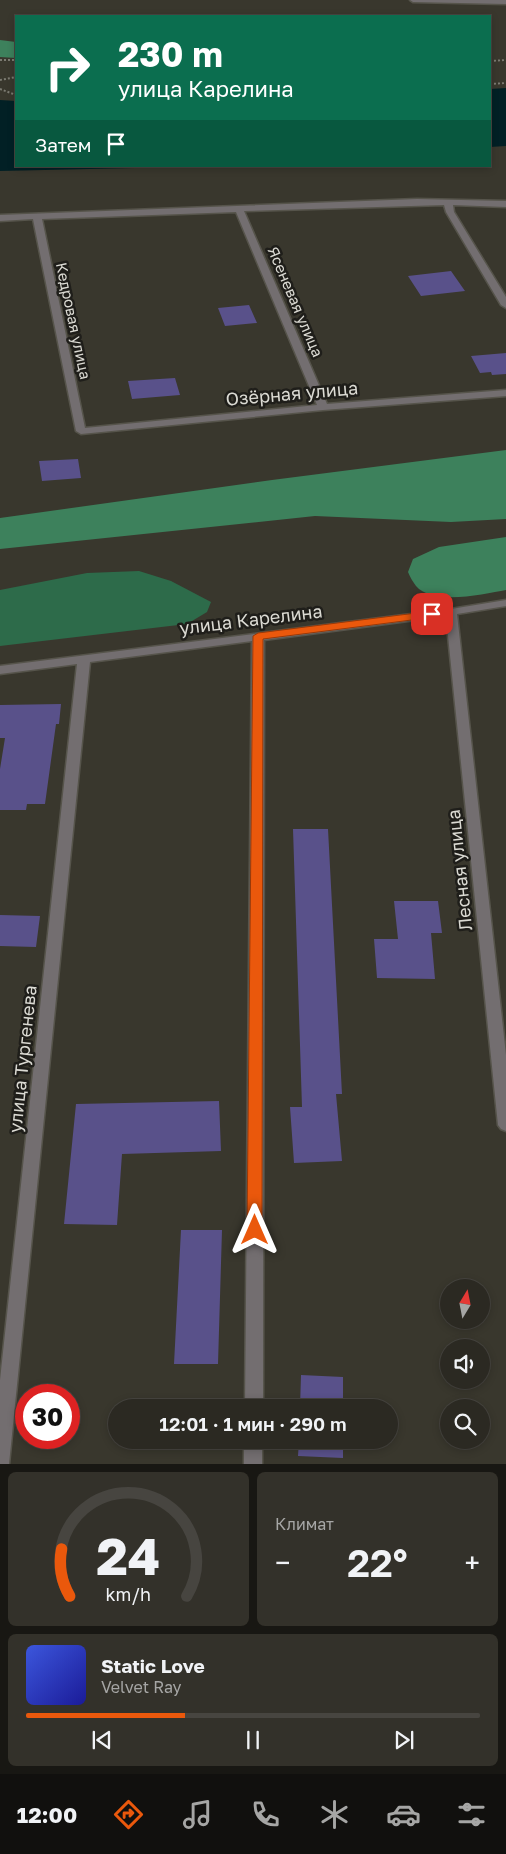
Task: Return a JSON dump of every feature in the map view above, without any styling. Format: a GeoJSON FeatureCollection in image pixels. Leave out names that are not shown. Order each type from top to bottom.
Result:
{"type":"FeatureCollection","features":[{"type":"Feature","properties":{"kind":"street"},"geometry":{"type":"LineString","coordinates":[[413,0],[506,2]]}},
{"type":"Feature","properties":{"kind":"street"},"geometry":{"type":"LineString","coordinates":[[0,218],[448,202],[506,204]]}},
{"type":"Feature","properties":{"kind":"street"},"geometry":{"type":"LineString","coordinates":[[448,202],[450,212],[506,305]]}},
{"type":"Feature","properties":{"kind":"street","name":"Ясеневая улица"},"geometry":{"type":"LineString","coordinates":[[239,209],[323,407]]}},
{"type":"Feature","properties":{"kind":"street","name":"Кедровая улица"},"geometry":{"type":"LineString","coordinates":[[37,217],[81,431]]}},
{"type":"Feature","properties":{"kind":"street","name":"Озёрная улица"},"geometry":{"type":"LineString","coordinates":[[81,431],[323,407],[506,392]]}},
{"type":"Feature","properties":{"kind":"street","name":"улица Карелина"},"geometry":{"type":"LineString","coordinates":[[0,670],[451,612],[506,603]]}},
{"type":"Feature","properties":{"kind":"street","name":"Лесная улица"},"geometry":{"type":"LineString","coordinates":[[451,612],[506,1125]]}},
{"type":"Feature","properties":{"kind":"street"},"geometry":{"type":"LineString","coordinates":[[254,1399],[258,636]]}},
{"type":"Feature","properties":{"kind":"street","name":"улица Тургенева"},"geometry":{"type":"LineString","coordinates":[[0,1464],[84,658]]}},
{"type":"Feature","properties":{"kind":"street"},"geometry":{"type":"LineString","coordinates":[[253,1464],[254,1449]]}},
{"type":"Feature","properties":{"kind":"path"},"geometry":{"type":"LineString","coordinates":[[0,60],[15,60]]}},
{"type":"Feature","properties":{"kind":"path"},"geometry":{"type":"LineString","coordinates":[[491,61],[506,60]]}},
{"type":"Feature","properties":{"kind":"path"},"geometry":{"type":"LineString","coordinates":[[0,80],[15,77]]}},
{"type":"Feature","properties":{"kind":"path"},"geometry":{"type":"LineString","coordinates":[[491,84],[506,83]]}},
{"type":"Feature","properties":{"kind":"path"},"geometry":{"type":"LineString","coordinates":[[0,89],[15,95]]}},
{"type":"Feature","properties":{"kind":"green space"},"geometry":{"type":"Polygon","coordinates":[[[0,40],[15,42],[15,58],[0,57],[0,40]]]}},
{"type":"Feature","properties":{"kind":"green space"},"geometry":{"type":"Polygon","coordinates":[[[506,450],[506,519],[451,522],[315,516],[0,549],[0,518],[506,450]]]}},
{"type":"Feature","properties":{"kind":"green space"},"geometry":{"type":"Polygon","coordinates":[[[506,537],[506,590],[459,597],[434,596],[416,586],[408,572],[413,559],[439,547],[506,537]]]}},
{"type":"Feature","properties":{"kind":"green space"},"geometry":{"type":"Polygon","coordinates":[[[139,571],[171,581],[211,602],[207,612],[187,624],[0,646],[0,590],[87,573],[139,571]]]}},
{"type":"Feature","properties":{"kind":"water"},"geometry":{"type":"Polygon","coordinates":[[[506,88],[506,146],[491,147],[491,89],[506,88]]]}},
{"type":"Feature","properties":{"kind":"water"},"geometry":{"type":"Polygon","coordinates":[[[0,100],[15,101],[15,167],[179,167],[0,171],[0,100]]]}},
{"type":"Feature","properties":{"kind":"building"},"geometry":{"type":"Polygon","coordinates":[[[451,271],[465,291],[421,296],[408,276],[451,271]]]}},
{"type":"Feature","properties":{"kind":"building"},"geometry":{"type":"Polygon","coordinates":[[[249,305],[257,323],[225,326],[218,308],[249,305]]]}},
{"type":"Feature","properties":{"kind":"building"},"geometry":{"type":"Polygon","coordinates":[[[506,353],[506,374],[492,375],[491,372],[480,373],[471,356],[506,353]]]}},
{"type":"Feature","properties":{"kind":"building"},"geometry":{"type":"Polygon","coordinates":[[[175,378],[180,395],[132,399],[128,381],[175,378]]]}},
{"type":"Feature","properties":{"kind":"building"},"geometry":{"type":"Polygon","coordinates":[[[78,459],[81,478],[42,481],[39,461],[78,459]]]}},
{"type":"Feature","properties":{"kind":"building"},"geometry":{"type":"Polygon","coordinates":[[[61,704],[59,724],[56,724],[45,804],[27,804],[26,810],[0,810],[0,769],[5,738],[0,738],[0,705],[61,704]]]}},
{"type":"Feature","properties":{"kind":"building"},"geometry":{"type":"Polygon","coordinates":[[[293,829],[328,829],[342,1094],[336,1094],[342,1161],[294,1163],[290,1107],[302,1107],[293,829]]]}},
{"type":"Feature","properties":{"kind":"building"},"geometry":{"type":"Polygon","coordinates":[[[394,901],[438,901],[442,933],[431,933],[435,979],[377,978],[374,939],[398,939],[394,901]]]}},
{"type":"Feature","properties":{"kind":"building"},"geometry":{"type":"Polygon","coordinates":[[[0,915],[40,916],[36,947],[0,946],[0,915]]]}},
{"type":"Feature","properties":{"kind":"building"},"geometry":{"type":"Polygon","coordinates":[[[219,1101],[221,1151],[122,1154],[117,1225],[64,1224],[76,1104],[219,1101]]]}},
{"type":"Feature","properties":{"kind":"building"},"geometry":{"type":"Polygon","coordinates":[[[181,1230],[222,1230],[218,1364],[174,1364],[181,1230]]]}},
{"type":"Feature","properties":{"kind":"building"},"geometry":{"type":"Polygon","coordinates":[[[301,1375],[343,1377],[343,1399],[300,1399],[301,1375]]]}},
{"type":"Feature","properties":{"kind":"building"},"geometry":{"type":"Polygon","coordinates":[[[298,1449],[343,1449],[343,1458],[298,1456],[298,1449]]]}},
{"type":"Feature","properties":{"kind":"route"},"geometry":{"type":"LineString","coordinates":[[255,1230],[258,636],[432,614]]}}]}
